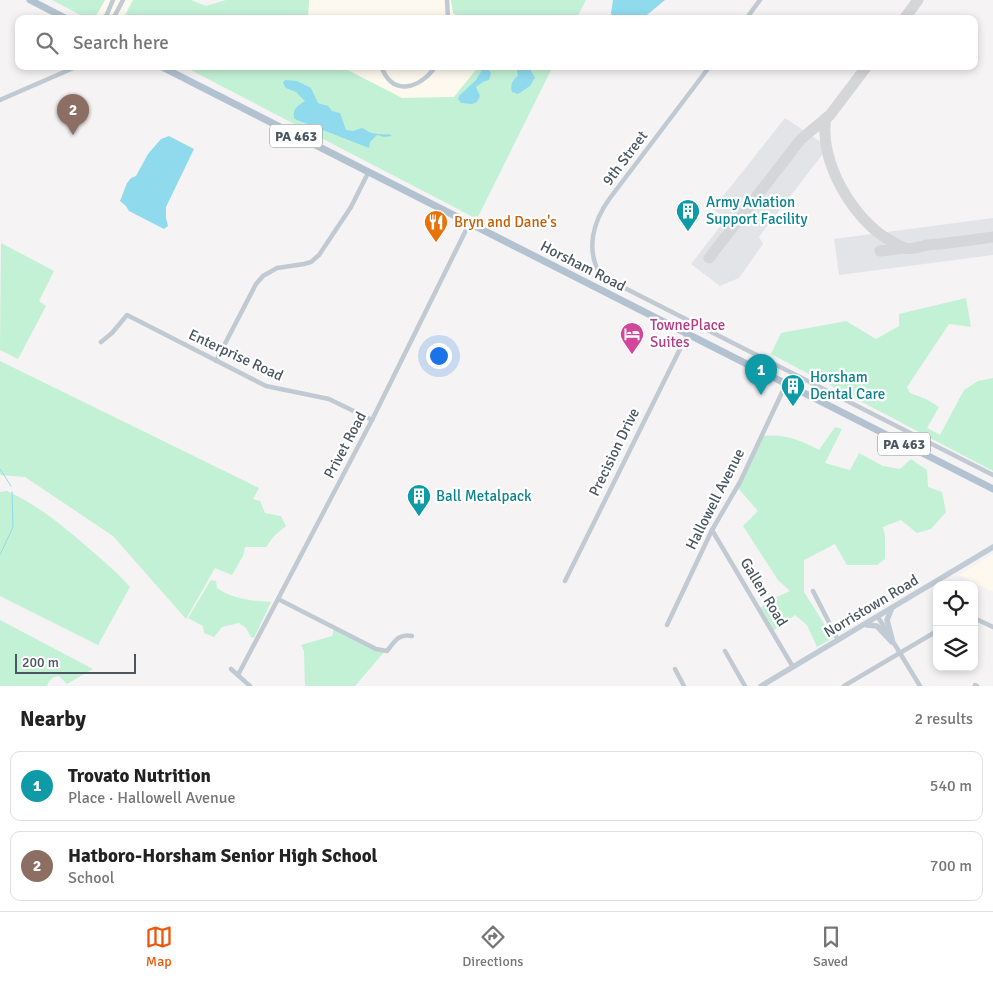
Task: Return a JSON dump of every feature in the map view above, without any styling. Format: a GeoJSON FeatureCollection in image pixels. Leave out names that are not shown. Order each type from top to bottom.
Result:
{"type":"FeatureCollection","features":[{"type":"Feature","properties":{"kind":"main road"},"geometry":{"type":"LineString","coordinates":[[30,0],[59,15]]}},
{"type":"Feature","properties":{"kind":"main road","name":"Horsham Road"},"geometry":{"type":"LineString","coordinates":[[168,70],[993,489]]}},
{"type":"Feature","properties":{"kind":"main road","name":"Norristown Road"},"geometry":{"type":"LineString","coordinates":[[761,686],[993,547]]}},
{"type":"Feature","properties":{"kind":"main road"},"geometry":{"type":"LineString","coordinates":[[892,642],[887,620],[894,607]]}},
{"type":"Feature","properties":{"kind":"main road"},"geometry":{"type":"LineString","coordinates":[[860,628],[875,624],[892,642]]}},
{"type":"Feature","properties":{"kind":"street"},"geometry":{"type":"LineString","coordinates":[[107,15],[113,0]]}},
{"type":"Feature","properties":{"kind":"street"},"geometry":{"type":"LineString","coordinates":[[115,15],[123,0]]}},
{"type":"Feature","properties":{"kind":"street"},"geometry":{"type":"LineString","coordinates":[[447,0],[448,15]]}},
{"type":"Feature","properties":{"kind":"street"},"geometry":{"type":"LineString","coordinates":[[749,15],[760,0]]}},
{"type":"Feature","properties":{"kind":"street"},"geometry":{"type":"LineString","coordinates":[[0,100],[69,70]]}},
{"type":"Feature","properties":{"kind":"street"},"geometry":{"type":"LineString","coordinates":[[383,70],[391,82],[399,86],[409,87],[418,84],[429,76],[433,70]]}},
{"type":"Feature","properties":{"kind":"street","name":"9th Street"},"geometry":{"type":"LineString","coordinates":[[707,70],[616,190],[599,216],[592,252],[601,276],[993,475]]}},
{"type":"Feature","properties":{"kind":"street"},"geometry":{"type":"LineString","coordinates":[[216,361],[256,284],[263,276],[277,268],[304,264],[319,255],[350,208],[368,173]]}},
{"type":"Feature","properties":{"kind":"street","name":"Privet Road"},"geometry":{"type":"LineString","coordinates":[[238,676],[372,420],[469,224]]}},
{"type":"Feature","properties":{"kind":"street","name":"Enterprise Road"},"geometry":{"type":"LineString","coordinates":[[101,342],[127,315],[266,386],[328,399],[372,420]]}},
{"type":"Feature","properties":{"kind":"street","name":"Precision Drive"},"geometry":{"type":"LineString","coordinates":[[565,580],[687,335]]}},
{"type":"Feature","properties":{"kind":"street","name":"Hallowell Avenue"},"geometry":{"type":"LineString","coordinates":[[667,625],[712,530],[740,482],[786,384]]}},
{"type":"Feature","properties":{"kind":"street","name":"Gallen Road"},"geometry":{"type":"LineString","coordinates":[[712,530],[793,667]]}},
{"type":"Feature","properties":{"kind":"street"},"geometry":{"type":"LineString","coordinates":[[813,591],[838,640]]}},
{"type":"Feature","properties":{"kind":"street"},"geometry":{"type":"LineString","coordinates":[[278,599],[376,649],[388,650],[400,636],[412,636]]}},
{"type":"Feature","properties":{"kind":"street"},"geometry":{"type":"LineString","coordinates":[[878,617],[920,686]]}},
{"type":"Feature","properties":{"kind":"street"},"geometry":{"type":"LineString","coordinates":[[978,620],[993,627]]}},
{"type":"Feature","properties":{"kind":"street"},"geometry":{"type":"LineString","coordinates":[[844,686],[933,633]]}},
{"type":"Feature","properties":{"kind":"street"},"geometry":{"type":"LineString","coordinates":[[726,651],[745,686]]}},
{"type":"Feature","properties":{"kind":"street"},"geometry":{"type":"LineString","coordinates":[[231,669],[250,686]]}},
{"type":"Feature","properties":{"kind":"street"},"geometry":{"type":"LineString","coordinates":[[674,669],[684,686]]}},
{"type":"Feature","properties":{"kind":"shaded area"},"geometry":{"type":"Polygon","coordinates":[[[105,0],[133,0],[125,15],[97,14],[105,0]]]}},
{"type":"Feature","properties":{"kind":"shaded area"},"geometry":{"type":"Polygon","coordinates":[[[309,0],[451,0],[453,12],[456,15],[308,15],[309,0]]]}},
{"type":"Feature","properties":{"kind":"shaded area"},"geometry":{"type":"Polygon","coordinates":[[[348,70],[476,70],[454,97],[402,98],[348,70]]]}},
{"type":"Feature","properties":{"kind":"shaded area"},"geometry":{"type":"Polygon","coordinates":[[[785,118],[828,147],[759,237],[763,244],[739,278],[720,286],[691,264],[726,219],[713,209],[785,118]]]}},
{"type":"Feature","properties":{"kind":"shaded area"},"geometry":{"type":"Polygon","coordinates":[[[993,218],[993,255],[839,275],[834,239],[993,218]]]}},
{"type":"Feature","properties":{"kind":"shaded area"},"geometry":{"type":"Polygon","coordinates":[[[993,554],[993,592],[978,584],[978,581],[971,581],[959,575],[993,554]]]}},
{"type":"Feature","properties":{"kind":"green space"},"geometry":{"type":"Polygon","coordinates":[[[52,0],[105,0],[97,14],[80,15],[52,0]]]}},
{"type":"Feature","properties":{"kind":"green space"},"geometry":{"type":"Polygon","coordinates":[[[133,0],[191,0],[206,6],[226,0],[309,0],[308,15],[125,15],[133,0]]]}},
{"type":"Feature","properties":{"kind":"green space"},"geometry":{"type":"Polygon","coordinates":[[[451,0],[586,0],[578,15],[456,15],[453,13],[451,0]]]}},
{"type":"Feature","properties":{"kind":"green space"},"geometry":{"type":"Polygon","coordinates":[[[191,70],[348,70],[402,98],[454,97],[476,70],[551,70],[477,219],[191,70]]]}},
{"type":"Feature","properties":{"kind":"green space"},"geometry":{"type":"Polygon","coordinates":[[[1,243],[54,271],[39,301],[46,306],[18,359],[0,350],[1,243]]]}},
{"type":"Feature","properties":{"kind":"green space"},"geometry":{"type":"Polygon","coordinates":[[[966,298],[971,327],[949,324],[907,387],[910,393],[926,399],[939,407],[927,428],[940,435],[964,390],[978,381],[993,378],[993,471],[771,354],[781,333],[846,321],[876,339],[899,326],[899,314],[966,298]]]}},
{"type":"Feature","properties":{"kind":"green space"},"geometry":{"type":"Polygon","coordinates":[[[0,361],[259,488],[253,499],[260,501],[265,513],[281,516],[286,526],[274,536],[266,547],[245,547],[243,556],[232,575],[215,568],[186,619],[113,536],[25,477],[0,475],[0,361]]]}},
{"type":"Feature","properties":{"kind":"green space"},"geometry":{"type":"Polygon","coordinates":[[[835,427],[842,429],[825,463],[850,470],[859,453],[883,466],[900,469],[911,459],[927,470],[928,487],[942,492],[946,512],[931,529],[917,533],[901,520],[883,527],[885,559],[877,565],[847,565],[835,544],[804,560],[804,592],[833,638],[817,647],[807,625],[795,615],[773,631],[759,609],[772,599],[790,591],[778,580],[743,526],[758,511],[737,487],[761,436],[791,438],[819,450],[835,427]]]}},
{"type":"Feature","properties":{"kind":"green space"},"geometry":{"type":"Polygon","coordinates":[[[7,491],[39,509],[57,522],[109,566],[130,587],[98,645],[0,596],[0,492],[7,491]]]}},
{"type":"Feature","properties":{"kind":"green space"},"geometry":{"type":"Polygon","coordinates":[[[211,580],[216,581],[217,588],[229,595],[271,602],[254,638],[239,623],[222,627],[214,637],[204,633],[203,626],[188,618],[211,580]]]}},
{"type":"Feature","properties":{"kind":"green space"},"geometry":{"type":"Polygon","coordinates":[[[0,620],[93,669],[67,684],[59,676],[52,679],[47,686],[0,686],[0,620]]]}},
{"type":"Feature","properties":{"kind":"green space"},"geometry":{"type":"Polygon","coordinates":[[[334,628],[385,651],[355,686],[305,686],[304,651],[301,645],[332,636],[334,628]]]}},
{"type":"Feature","properties":{"kind":"water"},"geometry":{"type":"Polygon","coordinates":[[[613,0],[665,0],[647,15],[612,15],[613,0]]]}},
{"type":"Feature","properties":{"kind":"water"},"geometry":{"type":"Polygon","coordinates":[[[482,70],[489,70],[491,73],[489,80],[476,87],[480,96],[477,102],[472,104],[461,103],[458,99],[459,96],[476,80],[482,70]]]}},
{"type":"Feature","properties":{"kind":"water"},"geometry":{"type":"Polygon","coordinates":[[[517,70],[531,70],[535,78],[530,86],[518,94],[512,92],[511,85],[518,76],[517,70]]]}},
{"type":"Feature","properties":{"kind":"water"},"geometry":{"type":"Polygon","coordinates":[[[285,80],[297,81],[311,88],[318,103],[340,113],[346,130],[353,131],[362,128],[371,133],[389,134],[392,136],[384,137],[377,135],[370,142],[369,148],[297,120],[294,118],[295,109],[305,101],[296,92],[286,88],[283,83],[285,80]]]}},
{"type":"Feature","properties":{"kind":"water"},"geometry":{"type":"Polygon","coordinates":[[[169,136],[194,149],[166,207],[168,226],[164,229],[129,211],[120,201],[127,183],[136,176],[148,154],[161,139],[169,136]]]}},
{"type":"Feature","properties":{"kind":"waterway"},"geometry":{"type":"LineString","coordinates":[[0,469],[11,486]]}},
{"type":"Feature","properties":{"kind":"waterway"},"geometry":{"type":"LineString","coordinates":[[0,555],[13,527],[12,492]]}},
{"type":"Feature","properties":{"kind":"taxiway"},"geometry":{"type":"LineString","coordinates":[[907,15],[918,0]]}},
{"type":"Feature","properties":{"kind":"taxiway"},"geometry":{"type":"LineString","coordinates":[[709,258],[801,139],[830,115],[864,70]]}},
{"type":"Feature","properties":{"kind":"taxiway"},"geometry":{"type":"LineString","coordinates":[[826,118],[825,135],[833,171],[852,205],[877,232],[907,248],[993,237]]}},
{"type":"Feature","properties":{"kind":"taxiway"},"geometry":{"type":"LineString","coordinates":[[880,251],[905,248]]}},
{"type":"Feature","properties":{"kind":"place","name":"Hatboro-Horsham Senior High School"},"geometry":{"type":"Point","coordinates":[73,135]}},
{"type":"Feature","properties":{"kind":"place","name":"Army Aviation Support Facility"},"geometry":{"type":"Point","coordinates":[688,232]}},
{"type":"Feature","properties":{"kind":"place","name":"Bryn and Dane's"},"geometry":{"type":"Point","coordinates":[436,243]}},
{"type":"Feature","properties":{"kind":"place","name":"TownePlace Suites"},"geometry":{"type":"Point","coordinates":[632,355]}},
{"type":"Feature","properties":{"kind":"place","name":"Trovato Nutrition"},"geometry":{"type":"Point","coordinates":[761,395]}},
{"type":"Feature","properties":{"kind":"place","name":"Horsham Dental Care"},"geometry":{"type":"Point","coordinates":[793,407]}},
{"type":"Feature","properties":{"kind":"place","name":"Ball Metalpack"},"geometry":{"type":"Point","coordinates":[419,517]}}]}
